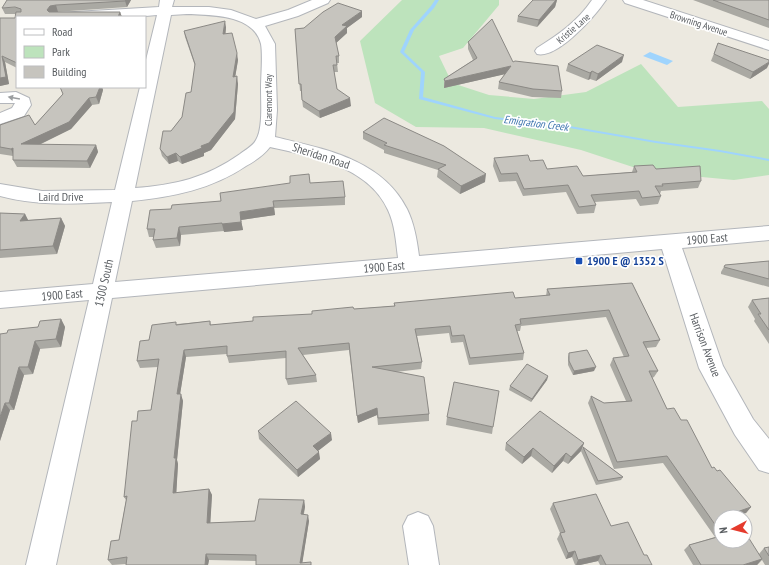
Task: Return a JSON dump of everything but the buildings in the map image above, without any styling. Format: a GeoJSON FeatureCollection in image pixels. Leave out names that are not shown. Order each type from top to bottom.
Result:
{"type":"FeatureCollection","features":[{"type":"Feature","properties":{"kind":"street"},"geometry":{"type":"LineString","coordinates":[[68,16],[165,6],[236,16],[256,24],[298,12],[323,0]]}},
{"type":"Feature","properties":{"kind":"street","name":"Kristie Lane"},"geometry":{"type":"LineString","coordinates":[[542,51],[569,34],[584,20],[599,0]]}},
{"type":"Feature","properties":{"kind":"street","name":"Browning Avenue"},"geometry":{"type":"LineString","coordinates":[[630,0],[769,46]]}},
{"type":"Feature","properties":{"kind":"street","name":"1300 South"},"geometry":{"type":"LineString","coordinates":[[42,565],[165,6]]}},
{"type":"Feature","properties":{"kind":"street","name":"Claremont Way"},"geometry":{"type":"LineString","coordinates":[[124,195],[177,188],[210,179],[238,164],[258,148],[265,140],[268,119],[268,44],[264,33],[256,24]]}},
{"type":"Feature","properties":{"kind":"street"},"geometry":{"type":"LineString","coordinates":[[0,98],[16,97],[23,102],[23,105],[18,112],[0,119]]}},
{"type":"Feature","properties":{"kind":"street","name":"Sheridan Road"},"geometry":{"type":"LineString","coordinates":[[265,140],[339,160],[368,175],[380,185],[390,197],[397,209],[410,264]]}},
{"type":"Feature","properties":{"kind":"street","name":"Laird Drive"},"geometry":{"type":"LineString","coordinates":[[0,190],[19,195],[47,198],[124,195]]}},
{"type":"Feature","properties":{"kind":"street","name":"1900 East"},"geometry":{"type":"LineString","coordinates":[[0,300],[769,233]]}},
{"type":"Feature","properties":{"kind":"street","name":"Harrison Avenue"},"geometry":{"type":"LineString","coordinates":[[670,242],[711,368],[744,428],[769,461]]}},
{"type":"Feature","properties":{"kind":"street"},"geometry":{"type":"LineString","coordinates":[[418,526],[424,565]]}},
{"type":"Feature","properties":{"kind":"green space"},"geometry":{"type":"Polygon","coordinates":[[[402,0],[499,0],[499,5],[463,48],[439,56],[452,83],[489,95],[534,99],[586,92],[641,64],[678,107],[762,101],[769,109],[769,175],[734,180],[648,172],[581,150],[484,128],[416,127],[375,103],[360,41],[402,0]]]}},
{"type":"Feature","properties":{"kind":"water"},"geometry":{"type":"Polygon","coordinates":[[[650,52],[673,61],[667,65],[643,56],[650,52]]]}},
{"type":"Feature","properties":{"kind":"waterway","name":"Emigration Creek"},"geometry":{"type":"LineString","coordinates":[[437,0],[433,7],[412,30],[402,52],[423,72],[421,98],[495,118],[558,125],[769,160]]}},
{"type":"Feature","properties":{"kind":"place","name":"1900 E @ 1352 S"},"geometry":{"type":"Point","coordinates":[579,261]}}]}
